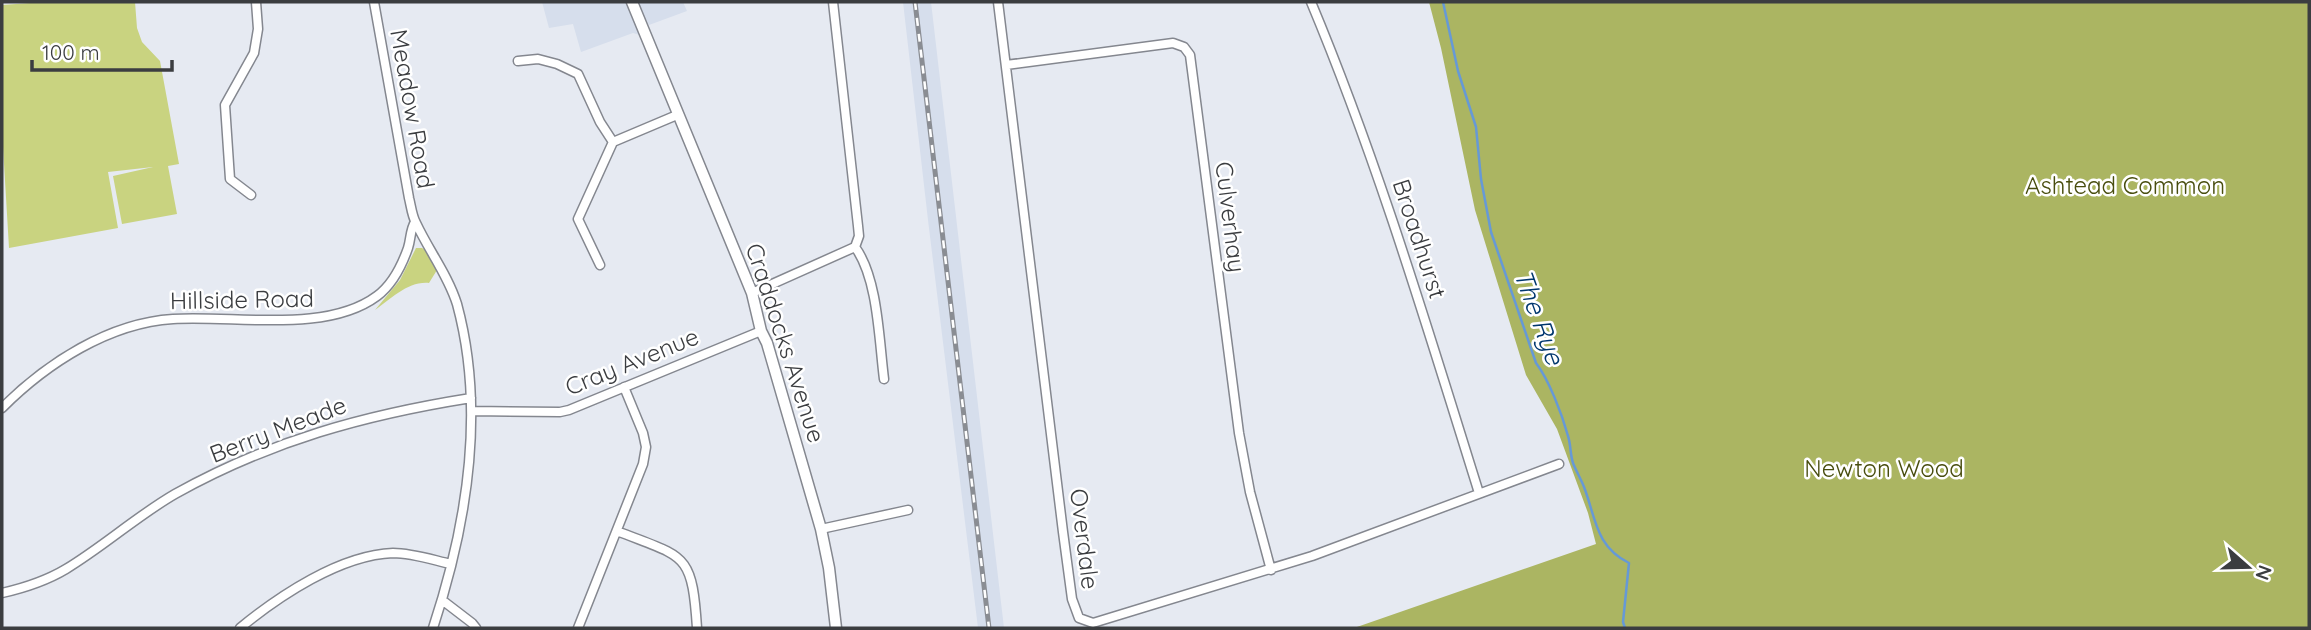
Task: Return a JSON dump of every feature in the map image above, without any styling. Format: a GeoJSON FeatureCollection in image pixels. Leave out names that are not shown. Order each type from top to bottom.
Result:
{"type":"FeatureCollection","features":[{"type":"Feature","properties":{"kind":"street"},"geometry":{"type":"LineString","coordinates":[[251,195],[230,179],[225,105],[254,54],[258,29],[256,2]]}},
{"type":"Feature","properties":{"kind":"street","name":"Meadow Road"},"geometry":{"type":"LineString","coordinates":[[374,2],[415,222]]}},
{"type":"Feature","properties":{"kind":"street","name":"Craddocks Avenue"},"geometry":{"type":"LineString","coordinates":[[632,2],[752,293],[821,529],[830,568],[836,628]]}},
{"type":"Feature","properties":{"kind":"street"},"geometry":{"type":"LineString","coordinates":[[752,293],[855,247],[859,236],[834,2]]}},
{"type":"Feature","properties":{"kind":"street","name":"Overdale"},"geometry":{"type":"LineString","coordinates":[[998,2],[1063,532],[1075,611],[1079,618],[1093,623],[1271,570],[1559,464]]}},
{"type":"Feature","properties":{"kind":"street","name":"Broadhurst"},"geometry":{"type":"LineString","coordinates":[[1311,2],[1357,113],[1400,238],[1479,493]]}},
{"type":"Feature","properties":{"kind":"street","name":"Culverhay"},"geometry":{"type":"LineString","coordinates":[[1006,65],[1173,43],[1184,47],[1190,55],[1239,433],[1250,492],[1271,570]]}},
{"type":"Feature","properties":{"kind":"street"},"geometry":{"type":"LineString","coordinates":[[517,61],[538,59],[578,74],[600,122],[613,142]]}},
{"type":"Feature","properties":{"kind":"street"},"geometry":{"type":"LineString","coordinates":[[600,265],[578,219],[613,142],[677,115]]}},
{"type":"Feature","properties":{"kind":"street"},"geometry":{"type":"LineString","coordinates":[[415,222],[456,302],[472,411],[467,486],[451,564],[433,628]]}},
{"type":"Feature","properties":{"kind":"street","name":"Hillside Road"},"geometry":{"type":"LineString","coordinates":[[2,408],[57,364],[106,334],[125,328],[174,318],[311,320],[337,315],[359,306],[377,296],[392,281],[401,264],[415,222]]}},
{"type":"Feature","properties":{"kind":"street"},"geometry":{"type":"LineString","coordinates":[[855,247],[863,257],[870,281],[884,379]]}},
{"type":"Feature","properties":{"kind":"street","name":"Cray Avenue"},"geometry":{"type":"LineString","coordinates":[[472,411],[560,412],[761,331]]}},
{"type":"Feature","properties":{"kind":"street"},"geometry":{"type":"LineString","coordinates":[[578,628],[643,464],[646,447],[643,433],[624,387]]}},
{"type":"Feature","properties":{"kind":"street","name":"Berry Meade"},"geometry":{"type":"LineString","coordinates":[[2,593],[38,583],[65,570],[173,495],[244,458],[308,434],[357,420],[471,398]]}},
{"type":"Feature","properties":{"kind":"street"},"geometry":{"type":"LineString","coordinates":[[821,529],[908,510]]}},
{"type":"Feature","properties":{"kind":"street"},"geometry":{"type":"LineString","coordinates":[[617,531],[678,555],[693,580],[697,628]]}},
{"type":"Feature","properties":{"kind":"street"},"geometry":{"type":"LineString","coordinates":[[240,628],[319,575],[363,558],[396,553],[451,564]]}},
{"type":"Feature","properties":{"kind":"street"},"geometry":{"type":"LineString","coordinates":[[442,600],[476,628]]}},
{"type":"Feature","properties":{"kind":"shaded area"},"geometry":{"type":"Polygon","coordinates":[[[542,2],[626,2],[640,35],[633,33],[581,52],[573,24],[549,28],[542,2]]]}},
{"type":"Feature","properties":{"kind":"shaded area"},"geometry":{"type":"Polygon","coordinates":[[[636,2],[683,2],[687,11],[649,25],[636,2]]]}},
{"type":"Feature","properties":{"kind":"shaded area"},"geometry":{"type":"Polygon","coordinates":[[[903,2],[931,2],[1004,628],[978,628],[903,2]]]}},
{"type":"Feature","properties":{"kind":"green space"},"geometry":{"type":"Polygon","coordinates":[[[135,2],[137,28],[142,42],[160,61],[179,164],[168,166],[177,214],[122,224],[113,176],[153,167],[108,172],[118,228],[9,248],[2,130],[2,5],[135,2]]]}},
{"type":"Feature","properties":{"kind":"green space","name":"Ashtead Common"},"geometry":{"type":"Polygon","coordinates":[[[1429,2],[2309,2],[2309,628],[1354,628],[1596,544],[1588,513],[1557,429],[1526,375],[1475,210],[1429,2]]]}},
{"type":"Feature","properties":{"kind":"green space"},"geometry":{"type":"Polygon","coordinates":[[[416,248],[427,251],[437,270],[429,283],[407,288],[375,310],[400,280],[416,248]]]}},
{"type":"Feature","properties":{"kind":"waterway","name":"The Rye"},"geometry":{"type":"LineString","coordinates":[[1443,2],[1458,71],[1476,127],[1481,179],[1491,232],[1536,363],[1562,418],[1573,463],[1598,530],[1609,548],[1629,563],[1623,622],[1625,628]]}},
{"type":"Feature","properties":{"kind":"railway"},"geometry":{"type":"LineString","coordinates":[[915,2],[989,628]]}},
{"type":"Feature","properties":{"kind":"park label","name":"Newton Wood"},"geometry":{"type":"Point","coordinates":[1884,469]}}]}
